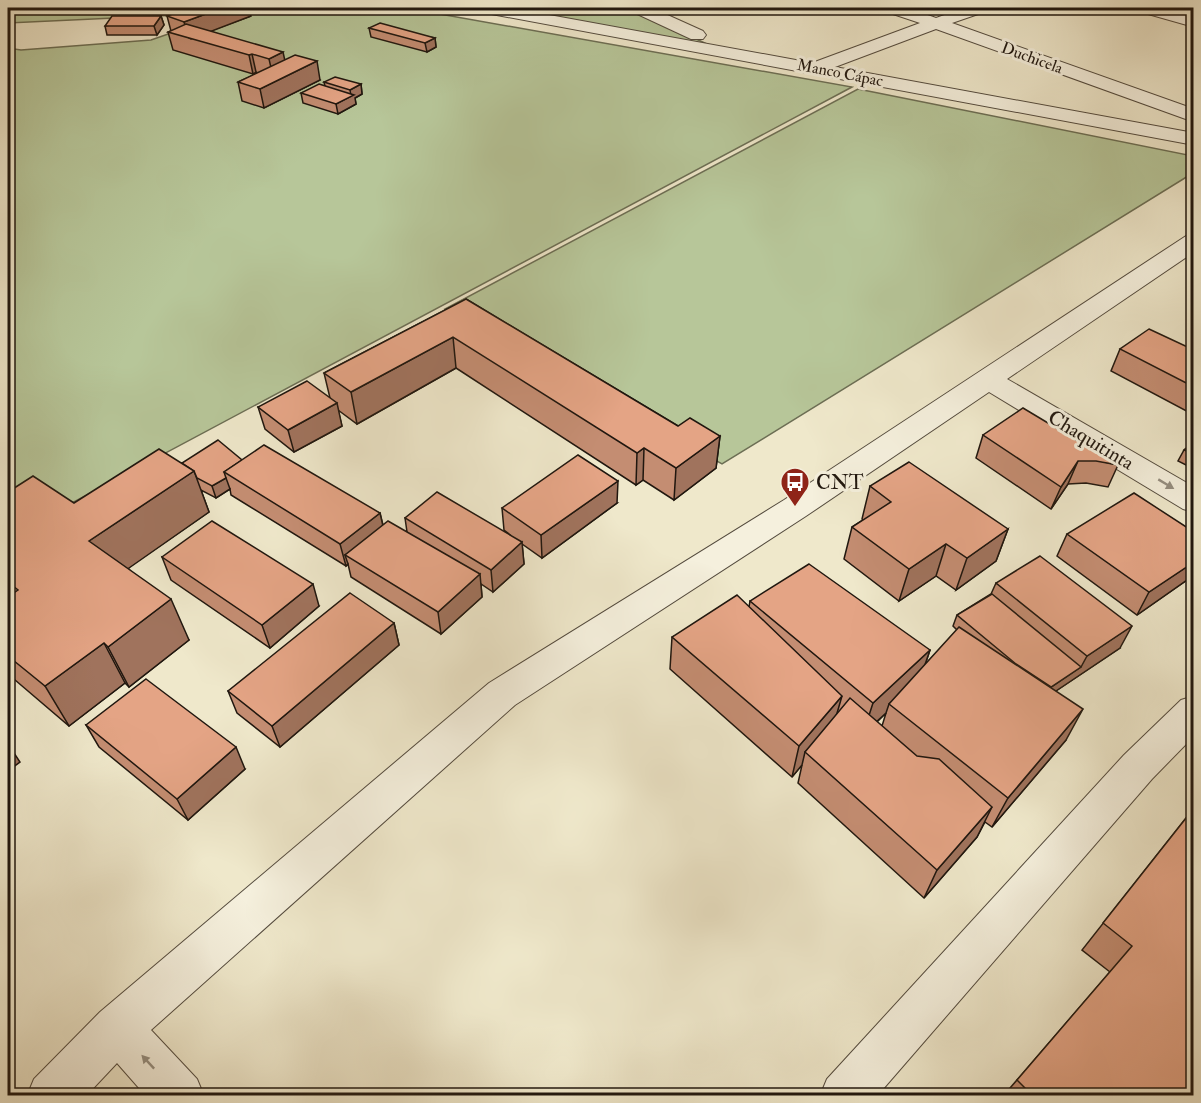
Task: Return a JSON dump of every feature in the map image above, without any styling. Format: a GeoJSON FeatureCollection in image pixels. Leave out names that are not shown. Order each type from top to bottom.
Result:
{"type":"FeatureCollection","features":[{"type":"Feature","properties":{"kind":"street","name":"Manco Cápac"},"geometry":{"type":"LineString","coordinates":[[486,8],[1194,139]]}},
{"type":"Feature","properties":{"kind":"street"},"geometry":{"type":"LineString","coordinates":[[639,8],[730,52]]}},
{"type":"Feature","properties":{"kind":"street","name":"Duchicela"},"geometry":{"type":"LineString","coordinates":[[893,8],[1194,116]]}},
{"type":"Feature","properties":{"kind":"street"},"geometry":{"type":"LineString","coordinates":[[815,68],[934,22],[978,8]]}},
{"type":"Feature","properties":{"kind":"street"},"geometry":{"type":"LineString","coordinates":[[1148,8],[1194,22]]}},
{"type":"Feature","properties":{"kind":"street"},"geometry":{"type":"LineString","coordinates":[[1154,131],[1171,108]]}},
{"type":"Feature","properties":{"kind":"street"},"geometry":{"type":"LineString","coordinates":[[51,1095],[117,1029],[502,694],[795,508],[1194,241]]}},
{"type":"Feature","properties":{"kind":"street","name":"Chaquitinta"},"geometry":{"type":"LineString","coordinates":[[989,380],[1194,501]]}},
{"type":"Feature","properties":{"kind":"street"},"geometry":{"type":"LineString","coordinates":[[844,1095],[1138,767],[1194,711]]}},
{"type":"Feature","properties":{"kind":"street"},"geometry":{"type":"LineString","coordinates":[[117,1029],[180,1095]]}},
{"type":"Feature","properties":{"kind":"green space"},"geometry":{"type":"Polygon","coordinates":[[[8,8],[201,8],[179,15],[8,23],[8,8]]]}},
{"type":"Feature","properties":{"kind":"green space"},"geometry":{"type":"Polygon","coordinates":[[[243,8],[406,8],[852,87],[8,537],[8,48],[21,50],[151,40],[243,8]]]}},
{"type":"Feature","properties":{"kind":"green space"},"geometry":{"type":"Polygon","coordinates":[[[496,8],[631,8],[711,46],[496,8]]]}},
{"type":"Feature","properties":{"kind":"green space"},"geometry":{"type":"Polygon","coordinates":[[[858,89],[1193,156],[1193,173],[722,464],[445,309],[858,89]]]}},
{"type":"Feature","properties":{"kind":"building"},"geometry":{"type":"Polygon","coordinates":[[[189,8],[222,8],[184,22],[167,16],[189,8]]]}},
{"type":"Feature","properties":{"kind":"building"},"geometry":{"type":"Polygon","coordinates":[[[112,16],[161,16],[154,26],[105,26],[112,16]]]}},
{"type":"Feature","properties":{"kind":"building"},"geometry":{"type":"Polygon","coordinates":[[[380,23],[435,38],[425,43],[369,28],[380,23]]]}},
{"type":"Feature","properties":{"kind":"building"},"geometry":{"type":"Polygon","coordinates":[[[186,24],[283,52],[269,59],[168,32],[186,24]]]}},
{"type":"Feature","properties":{"kind":"building"},"geometry":{"type":"Polygon","coordinates":[[[295,55],[317,61],[260,89],[238,82],[295,55]]]}},
{"type":"Feature","properties":{"kind":"building"},"geometry":{"type":"Polygon","coordinates":[[[335,77],[361,84],[350,90],[324,82],[335,77]]]}},
{"type":"Feature","properties":{"kind":"building"},"geometry":{"type":"Polygon","coordinates":[[[319,84],[354,95],[336,104],[301,93],[319,84]]]}},
{"type":"Feature","properties":{"kind":"building"},"geometry":{"type":"Polygon","coordinates":[[[466,299],[678,426],[690,418],[720,436],[676,468],[644,448],[637,453],[453,337],[351,392],[324,373],[466,299]]]}},
{"type":"Feature","properties":{"kind":"building"},"geometry":{"type":"Polygon","coordinates":[[[1149,329],[1194,350],[1194,387],[1120,349],[1149,329]]]}},
{"type":"Feature","properties":{"kind":"building"},"geometry":{"type":"Polygon","coordinates":[[[307,381],[337,403],[288,430],[258,407],[307,381]]]}},
{"type":"Feature","properties":{"kind":"building"},"geometry":{"type":"Polygon","coordinates":[[[1023,408],[1118,465],[1078,461],[1061,487],[983,435],[1023,408]]]}},
{"type":"Feature","properties":{"kind":"building"},"geometry":{"type":"Polygon","coordinates":[[[218,440],[242,460],[224,472],[226,478],[212,486],[197,478],[194,471],[182,463],[218,440]]]}},
{"type":"Feature","properties":{"kind":"building"},"geometry":{"type":"Polygon","coordinates":[[[1194,442],[1194,454],[1184,450],[1194,442]]]}},
{"type":"Feature","properties":{"kind":"building"},"geometry":{"type":"Polygon","coordinates":[[[264,445],[380,513],[340,544],[224,472],[264,445]]]}},
{"type":"Feature","properties":{"kind":"building"},"geometry":{"type":"Polygon","coordinates":[[[159,449],[194,471],[89,541],[171,599],[108,647],[104,643],[45,686],[8,656],[8,597],[18,590],[8,582],[8,492],[33,476],[74,503],[159,449]]]}},
{"type":"Feature","properties":{"kind":"building"},"geometry":{"type":"Polygon","coordinates":[[[578,455],[618,481],[541,535],[502,508],[578,455]]]}},
{"type":"Feature","properties":{"kind":"building"},"geometry":{"type":"Polygon","coordinates":[[[909,462],[1008,529],[967,558],[946,544],[909,569],[852,527],[891,502],[870,486],[909,462]]]}},
{"type":"Feature","properties":{"kind":"building"},"geometry":{"type":"Polygon","coordinates":[[[437,492],[522,542],[491,570],[405,518],[437,492]]]}},
{"type":"Feature","properties":{"kind":"building"},"geometry":{"type":"Polygon","coordinates":[[[1134,493],[1194,532],[1194,562],[1149,592],[1067,534],[1134,493]]]}},
{"type":"Feature","properties":{"kind":"building"},"geometry":{"type":"Polygon","coordinates":[[[212,521],[313,584],[262,625],[162,557],[212,521]]]}},
{"type":"Feature","properties":{"kind":"building"},"geometry":{"type":"Polygon","coordinates":[[[388,521],[480,574],[438,612],[345,555],[388,521]]]}},
{"type":"Feature","properties":{"kind":"building"},"geometry":{"type":"Polygon","coordinates":[[[1040,556],[1132,626],[1087,656],[996,583],[1040,556]]]}},
{"type":"Feature","properties":{"kind":"building"},"geometry":{"type":"Polygon","coordinates":[[[809,564],[930,650],[873,703],[750,601],[809,564]]]}},
{"type":"Feature","properties":{"kind":"building"},"geometry":{"type":"Polygon","coordinates":[[[350,593],[394,623],[272,726],[228,691],[350,593]]]}},
{"type":"Feature","properties":{"kind":"building"},"geometry":{"type":"Polygon","coordinates":[[[992,594],[1081,667],[1051,687],[1016,664],[957,615],[992,594]]]}},
{"type":"Feature","properties":{"kind":"building"},"geometry":{"type":"Polygon","coordinates":[[[737,595],[842,696],[799,746],[672,637],[737,595]]]}},
{"type":"Feature","properties":{"kind":"building"},"geometry":{"type":"Polygon","coordinates":[[[959,627],[1083,709],[1008,798],[889,704],[959,627]]]}},
{"type":"Feature","properties":{"kind":"building"},"geometry":{"type":"Polygon","coordinates":[[[146,679],[236,747],[177,799],[86,725],[146,679]]]}},
{"type":"Feature","properties":{"kind":"building"},"geometry":{"type":"Polygon","coordinates":[[[850,698],[917,756],[939,759],[992,807],[937,870],[805,752],[850,698]]]}},
{"type":"Feature","properties":{"kind":"building"},"geometry":{"type":"Polygon","coordinates":[[[1194,808],[1194,1095],[1032,1095],[1017,1080],[1132,946],[1103,923],[1194,808]]]}},
{"type":"Feature","properties":{"kind":"place","name":"CNT"},"geometry":{"type":"Point","coordinates":[795,508]}}]}
